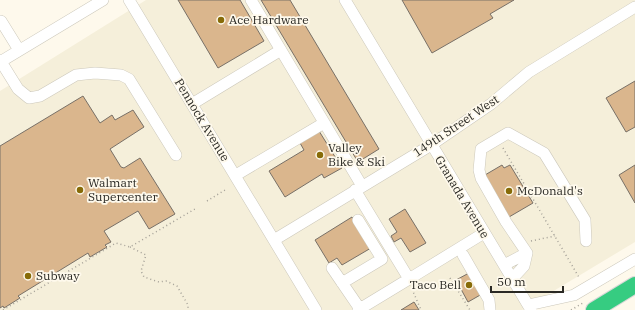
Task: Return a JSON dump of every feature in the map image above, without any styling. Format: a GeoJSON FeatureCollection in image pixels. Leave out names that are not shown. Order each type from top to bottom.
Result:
{"type":"FeatureCollection","features":[{"type":"Feature","properties":{"kind":"highway"},"geometry":{"type":"LineString","coordinates":[[594,310],[635,285]]}},
{"type":"Feature","properties":{"kind":"street"},"geometry":{"type":"LineString","coordinates":[[103,0],[0,61],[18,89],[29,98],[40,96],[76,75],[95,73],[121,75],[129,79],[176,155]]}},
{"type":"Feature","properties":{"kind":"street","name":"Pennock Avenue"},"geometry":{"type":"LineString","coordinates":[[129,0],[236,175],[316,310]]}},
{"type":"Feature","properties":{"kind":"street"},"geometry":{"type":"LineString","coordinates":[[251,0],[324,124],[381,232],[410,282]]}},
{"type":"Feature","properties":{"kind":"street","name":"Granada Avenue"},"geometry":{"type":"LineString","coordinates":[[345,0],[529,308]]}},
{"type":"Feature","properties":{"kind":"street","name":"149th Street West"},"geometry":{"type":"LineString","coordinates":[[274,240],[431,145],[491,104],[529,72],[635,7]]}},
{"type":"Feature","properties":{"kind":"street"},"geometry":{"type":"LineString","coordinates":[[1,21],[19,50]]}},
{"type":"Feature","properties":{"kind":"street"},"geometry":{"type":"LineString","coordinates":[[192,104],[280,50]]}},
{"type":"Feature","properties":{"kind":"street"},"geometry":{"type":"LineString","coordinates":[[236,175],[324,124]]}},
{"type":"Feature","properties":{"kind":"street"},"geometry":{"type":"LineString","coordinates":[[512,279],[524,266],[526,253],[506,222],[481,178],[479,170],[481,149],[508,133],[544,153],[585,220],[586,241]]}},
{"type":"Feature","properties":{"kind":"street"},"geometry":{"type":"LineString","coordinates":[[342,283],[382,259],[358,220]]}},
{"type":"Feature","properties":{"kind":"street"},"geometry":{"type":"LineString","coordinates":[[370,239],[381,232]]}},
{"type":"Feature","properties":{"kind":"street"},"geometry":{"type":"LineString","coordinates":[[332,268],[359,309],[410,282],[484,233]]}},
{"type":"Feature","properties":{"kind":"street"},"geometry":{"type":"LineString","coordinates":[[504,265],[526,253]]}},
{"type":"Feature","properties":{"kind":"street"},"geometry":{"type":"LineString","coordinates":[[464,255],[489,300],[490,310]]}},
{"type":"Feature","properties":{"kind":"street"},"geometry":{"type":"LineString","coordinates":[[529,308],[574,295],[635,259]]}},
{"type":"Feature","properties":{"kind":"path"},"geometry":{"type":"LineString","coordinates":[[498,139],[582,282]]}},
{"type":"Feature","properties":{"kind":"path"},"geometry":{"type":"LineString","coordinates":[[207,201],[225,190]]}},
{"type":"Feature","properties":{"kind":"path"},"geometry":{"type":"LineString","coordinates":[[130,247],[195,209]]}},
{"type":"Feature","properties":{"kind":"path"},"geometry":{"type":"LineString","coordinates":[[529,242],[555,236]]}},
{"type":"Feature","properties":{"kind":"path"},"geometry":{"type":"LineString","coordinates":[[3,310],[116,242],[130,247],[146,256],[141,271],[144,277],[159,282],[166,281],[177,286],[188,305],[188,310]]}},
{"type":"Feature","properties":{"kind":"path"},"geometry":{"type":"LineString","coordinates":[[450,278],[470,310]]}},
{"type":"Feature","properties":{"kind":"path"},"geometry":{"type":"LineString","coordinates":[[410,282],[421,310]]}},
{"type":"Feature","properties":{"kind":"shaded area"},"geometry":{"type":"Polygon","coordinates":[[[146,0],[635,0],[635,242],[522,310],[0,310],[0,91],[146,0]]]}},
{"type":"Feature","properties":{"kind":"building","name":"Ace Hardware"},"geometry":{"type":"Polygon","coordinates":[[[178,0],[240,0],[264,41],[218,68],[178,0]]]}},
{"type":"Feature","properties":{"kind":"building"},"geometry":{"type":"Polygon","coordinates":[[[261,0],[290,0],[379,149],[358,162],[261,0]]]}},
{"type":"Feature","properties":{"kind":"building"},"geometry":{"type":"Polygon","coordinates":[[[402,0],[514,0],[490,14],[493,18],[432,53],[402,0]]]}},
{"type":"Feature","properties":{"kind":"building"},"geometry":{"type":"Polygon","coordinates":[[[635,81],[635,127],[626,132],[606,98],[635,81]]]}},
{"type":"Feature","properties":{"kind":"building","name":"Walmart Supercenter"},"geometry":{"type":"Polygon","coordinates":[[[83,96],[100,123],[112,115],[115,120],[133,110],[144,127],[110,149],[121,167],[124,168],[140,158],[175,214],[149,229],[138,211],[104,231],[111,242],[105,245],[107,247],[90,257],[88,253],[18,296],[20,298],[4,308],[3,306],[0,308],[0,146],[83,96]]]}},
{"type":"Feature","properties":{"kind":"building"},"geometry":{"type":"Polygon","coordinates":[[[319,131],[342,168],[324,178],[322,174],[285,197],[269,171],[304,150],[300,143],[319,131]]]}},
{"type":"Feature","properties":{"kind":"building","name":"McDonald's"},"geometry":{"type":"Polygon","coordinates":[[[502,165],[504,168],[510,165],[533,203],[509,217],[485,175],[502,165]]]}},
{"type":"Feature","properties":{"kind":"building"},"geometry":{"type":"Polygon","coordinates":[[[635,165],[635,203],[619,175],[635,165]]]}},
{"type":"Feature","properties":{"kind":"building"},"geometry":{"type":"Polygon","coordinates":[[[405,209],[426,243],[410,252],[401,238],[394,242],[391,236],[397,232],[389,219],[405,209]]]}},
{"type":"Feature","properties":{"kind":"building"},"geometry":{"type":"Polygon","coordinates":[[[352,217],[371,248],[342,265],[337,258],[329,263],[315,240],[352,217]]]}},
{"type":"Feature","properties":{"kind":"building"},"geometry":{"type":"Polygon","coordinates":[[[469,273],[482,294],[468,302],[456,280],[469,273]]]}},
{"type":"Feature","properties":{"kind":"building"},"geometry":{"type":"Polygon","coordinates":[[[414,302],[419,310],[401,310],[414,302]]]}},
{"type":"Feature","properties":{"kind":"place","name":"Ace Hardware"},"geometry":{"type":"Point","coordinates":[221,20]}},
{"type":"Feature","properties":{"kind":"place","name":"Valley Bike & Ski"},"geometry":{"type":"Point","coordinates":[320,155]}},
{"type":"Feature","properties":{"kind":"place","name":"Walmart Supercenter"},"geometry":{"type":"Point","coordinates":[80,190]}},
{"type":"Feature","properties":{"kind":"place","name":"McDonald's"},"geometry":{"type":"Point","coordinates":[509,191]}},
{"type":"Feature","properties":{"kind":"place","name":"Subway"},"geometry":{"type":"Point","coordinates":[28,276]}},
{"type":"Feature","properties":{"kind":"place","name":"Taco Bell"},"geometry":{"type":"Point","coordinates":[469,285]}}]}
